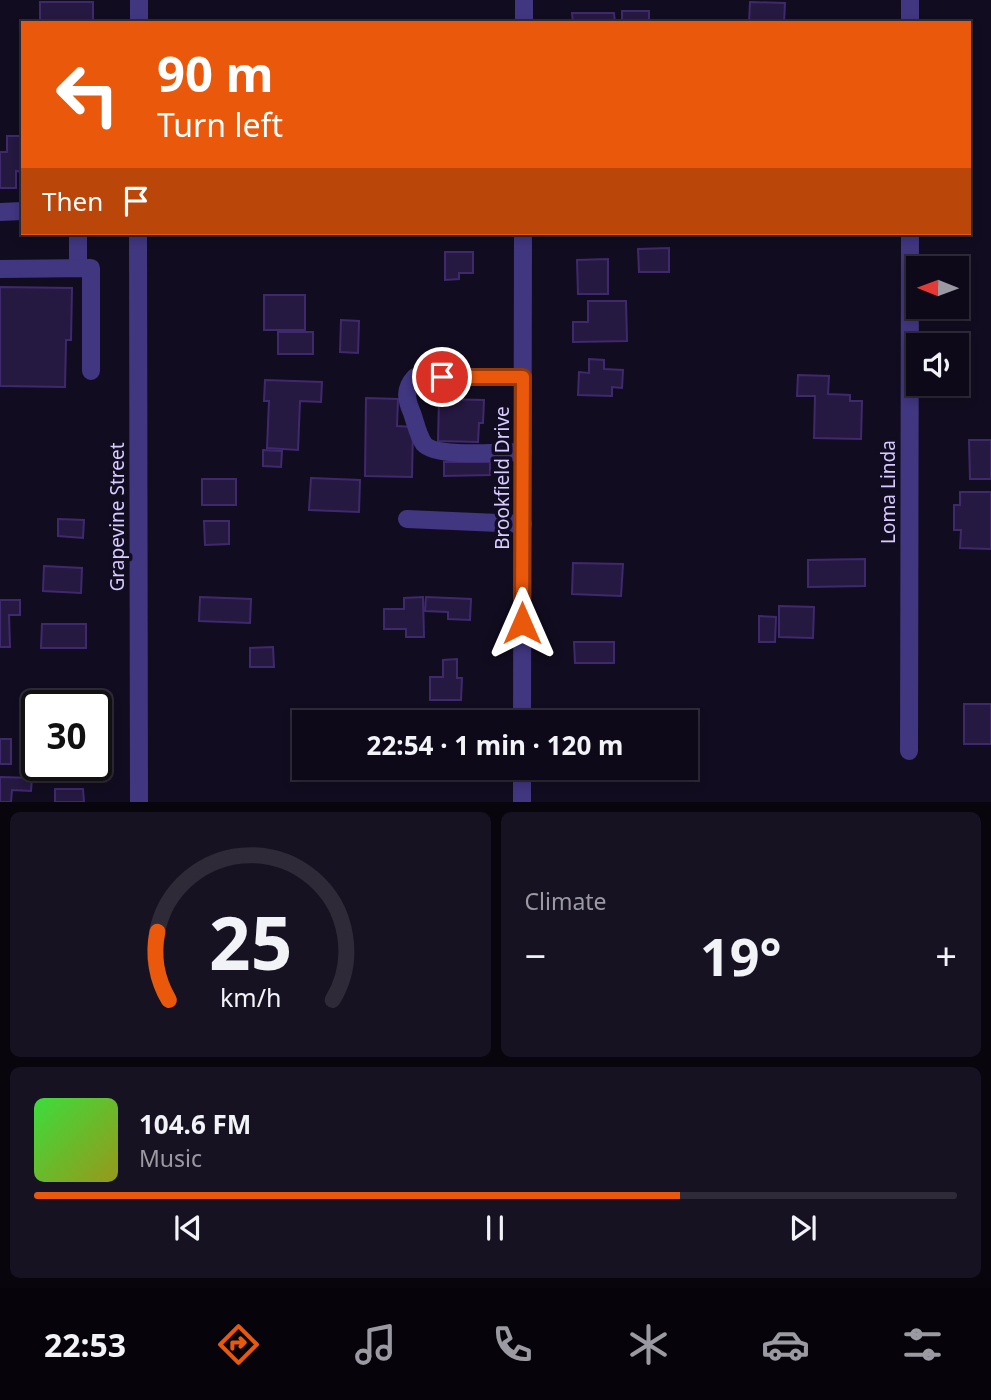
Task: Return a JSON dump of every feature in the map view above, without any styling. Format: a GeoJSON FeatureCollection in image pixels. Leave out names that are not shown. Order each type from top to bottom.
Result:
{"type":"FeatureCollection","features":[{"type":"Feature","properties":{"kind":"street"},"geometry":{"type":"LineString","coordinates":[[139,0],[139,21]]}},
{"type":"Feature","properties":{"kind":"street"},"geometry":{"type":"LineString","coordinates":[[524,0],[524,21]]}},
{"type":"Feature","properties":{"kind":"street"},"geometry":{"type":"LineString","coordinates":[[910,0],[910,21]]}},
{"type":"Feature","properties":{"kind":"street"},"geometry":{"type":"LineString","coordinates":[[0,212],[21,211]]}},
{"type":"Feature","properties":{"kind":"street"},"geometry":{"type":"LineString","coordinates":[[78,235],[78,268]]}},
{"type":"Feature","properties":{"kind":"street","name":"Grapevine Street"},"geometry":{"type":"LineString","coordinates":[[138,235],[139,802]]}},
{"type":"Feature","properties":{"kind":"street","name":"Brookfield Drive"},"geometry":{"type":"LineString","coordinates":[[522,710],[523,235]]}},
{"type":"Feature","properties":{"kind":"street","name":"Loma Linda"},"geometry":{"type":"LineString","coordinates":[[909,751],[910,235]]}},
{"type":"Feature","properties":{"kind":"street"},"geometry":{"type":"LineString","coordinates":[[0,269],[91,268],[91,371]]}},
{"type":"Feature","properties":{"kind":"street"},"geometry":{"type":"LineString","coordinates":[[523,377],[415,377],[407,385],[406,399],[424,444],[435,450],[523,452]]}},
{"type":"Feature","properties":{"kind":"street"},"geometry":{"type":"LineString","coordinates":[[407,519],[523,524]]}},
{"type":"Feature","properties":{"kind":"street"},"geometry":{"type":"LineString","coordinates":[[522,780],[522,802]]}},
{"type":"Feature","properties":{"kind":"building"},"geometry":{"type":"Polygon","coordinates":[[[40,2],[93,2],[93,21],[40,21],[40,2]]]}},
{"type":"Feature","properties":{"kind":"building"},"geometry":{"type":"Polygon","coordinates":[[[750,2],[785,3],[784,21],[749,21],[750,2]]]}},
{"type":"Feature","properties":{"kind":"building"},"geometry":{"type":"Polygon","coordinates":[[[622,11],[649,11],[649,21],[622,21],[622,11]]]}},
{"type":"Feature","properties":{"kind":"building"},"geometry":{"type":"Polygon","coordinates":[[[572,13],[614,13],[615,21],[573,21],[572,13]]]}},
{"type":"Feature","properties":{"kind":"building"},"geometry":{"type":"Polygon","coordinates":[[[7,136],[21,136],[21,172],[16,171],[16,188],[0,188],[0,152],[7,152],[7,136]]]}},
{"type":"Feature","properties":{"kind":"building"},"geometry":{"type":"Polygon","coordinates":[[[669,248],[669,272],[639,272],[638,249],[669,248]]]}},
{"type":"Feature","properties":{"kind":"building"},"geometry":{"type":"Polygon","coordinates":[[[445,252],[473,252],[473,273],[459,273],[459,279],[445,280],[445,252]]]}},
{"type":"Feature","properties":{"kind":"building"},"geometry":{"type":"Polygon","coordinates":[[[608,259],[608,294],[578,294],[577,260],[608,259]]]}},
{"type":"Feature","properties":{"kind":"building"},"geometry":{"type":"Polygon","coordinates":[[[0,287],[72,288],[71,340],[66,340],[65,387],[0,386],[0,287]]]}},
{"type":"Feature","properties":{"kind":"building"},"geometry":{"type":"Polygon","coordinates":[[[264,295],[305,295],[305,330],[264,330],[264,295]]]}},
{"type":"Feature","properties":{"kind":"building"},"geometry":{"type":"Polygon","coordinates":[[[588,301],[626,301],[627,341],[573,342],[573,322],[588,322],[588,301]]]}},
{"type":"Feature","properties":{"kind":"building"},"geometry":{"type":"Polygon","coordinates":[[[341,320],[359,321],[358,353],[340,352],[341,320]]]}},
{"type":"Feature","properties":{"kind":"building"},"geometry":{"type":"Polygon","coordinates":[[[278,332],[313,332],[313,354],[278,354],[278,332]]]}},
{"type":"Feature","properties":{"kind":"building"},"geometry":{"type":"Polygon","coordinates":[[[589,359],[604,360],[604,369],[623,370],[622,388],[612,387],[612,396],[578,395],[579,372],[589,373],[589,359]]]}},
{"type":"Feature","properties":{"kind":"building"},"geometry":{"type":"Polygon","coordinates":[[[798,375],[829,376],[828,394],[850,395],[850,401],[862,401],[861,439],[814,438],[815,396],[797,396],[798,375]]]}},
{"type":"Feature","properties":{"kind":"building"},"geometry":{"type":"Polygon","coordinates":[[[265,380],[322,382],[321,402],[300,401],[298,450],[267,448],[269,401],[264,401],[265,380]]]}},
{"type":"Feature","properties":{"kind":"building"},"geometry":{"type":"Polygon","coordinates":[[[366,398],[398,399],[397,426],[413,427],[412,477],[365,476],[366,398]]]}},
{"type":"Feature","properties":{"kind":"building"},"geometry":{"type":"Polygon","coordinates":[[[439,399],[484,400],[483,423],[479,423],[478,442],[438,441],[439,399]]]}},
{"type":"Feature","properties":{"kind":"building"},"geometry":{"type":"Polygon","coordinates":[[[969,440],[991,440],[991,479],[970,479],[969,440]]]}},
{"type":"Feature","properties":{"kind":"building"},"geometry":{"type":"Polygon","coordinates":[[[263,450],[282,451],[281,467],[263,466],[263,450]]]}},
{"type":"Feature","properties":{"kind":"building"},"geometry":{"type":"Polygon","coordinates":[[[444,462],[490,462],[490,475],[444,476],[444,462]]]}},
{"type":"Feature","properties":{"kind":"building"},"geometry":{"type":"Polygon","coordinates":[[[311,478],[360,480],[359,512],[309,510],[311,478]]]}},
{"type":"Feature","properties":{"kind":"building"},"geometry":{"type":"Polygon","coordinates":[[[202,479],[236,479],[236,505],[202,505],[202,479]]]}},
{"type":"Feature","properties":{"kind":"building"},"geometry":{"type":"Polygon","coordinates":[[[960,492],[991,492],[991,549],[960,548],[961,530],[954,530],[954,505],[960,505],[960,492]]]}},
{"type":"Feature","properties":{"kind":"building"},"geometry":{"type":"Polygon","coordinates":[[[58,519],[84,520],[83,538],[58,536],[58,519]]]}},
{"type":"Feature","properties":{"kind":"building"},"geometry":{"type":"Polygon","coordinates":[[[204,521],[229,521],[229,544],[205,545],[204,521]]]}},
{"type":"Feature","properties":{"kind":"building"},"geometry":{"type":"Polygon","coordinates":[[[865,559],[865,586],[808,587],[808,560],[865,559]]]}},
{"type":"Feature","properties":{"kind":"building"},"geometry":{"type":"Polygon","coordinates":[[[573,563],[623,564],[621,596],[572,594],[573,563]]]}},
{"type":"Feature","properties":{"kind":"building"},"geometry":{"type":"Polygon","coordinates":[[[44,566],[82,568],[81,593],[43,591],[44,566]]]}},
{"type":"Feature","properties":{"kind":"building"},"geometry":{"type":"Polygon","coordinates":[[[200,597],[251,599],[250,623],[199,621],[200,597]]]}},
{"type":"Feature","properties":{"kind":"building"},"geometry":{"type":"Polygon","coordinates":[[[423,597],[424,637],[406,637],[406,629],[384,629],[384,609],[404,609],[404,598],[423,597]]]}},
{"type":"Feature","properties":{"kind":"building"},"geometry":{"type":"Polygon","coordinates":[[[426,597],[471,599],[470,620],[448,619],[448,612],[425,611],[426,597]]]}},
{"type":"Feature","properties":{"kind":"building"},"geometry":{"type":"Polygon","coordinates":[[[0,600],[20,600],[20,615],[9,615],[10,647],[0,647],[0,600]]]}},
{"type":"Feature","properties":{"kind":"building"},"geometry":{"type":"Polygon","coordinates":[[[779,606],[814,607],[813,638],[779,637],[779,606]]]}},
{"type":"Feature","properties":{"kind":"building"},"geometry":{"type":"Polygon","coordinates":[[[759,616],[776,617],[775,642],[759,642],[759,616]]]}},
{"type":"Feature","properties":{"kind":"building"},"geometry":{"type":"Polygon","coordinates":[[[42,624],[86,624],[86,648],[41,648],[42,624]]]}},
{"type":"Feature","properties":{"kind":"building"},"geometry":{"type":"Polygon","coordinates":[[[574,642],[614,642],[614,663],[575,663],[574,642]]]}},
{"type":"Feature","properties":{"kind":"building"},"geometry":{"type":"Polygon","coordinates":[[[273,647],[274,667],[250,667],[250,648],[273,647]]]}},
{"type":"Feature","properties":{"kind":"building"},"geometry":{"type":"Polygon","coordinates":[[[457,659],[457,678],[462,678],[461,700],[430,700],[430,677],[443,677],[443,660],[457,659]]]}},
{"type":"Feature","properties":{"kind":"building"},"geometry":{"type":"Polygon","coordinates":[[[964,704],[991,704],[991,744],[964,744],[964,704]]]}},
{"type":"Feature","properties":{"kind":"building"},"geometry":{"type":"Polygon","coordinates":[[[0,739],[11,739],[11,764],[0,764],[0,739]]]}},
{"type":"Feature","properties":{"kind":"building"},"geometry":{"type":"Polygon","coordinates":[[[0,777],[32,781],[31,791],[12,790],[11,802],[0,802],[0,777]]]}},
{"type":"Feature","properties":{"kind":"building"},"geometry":{"type":"Polygon","coordinates":[[[55,789],[83,789],[84,802],[55,802],[55,789]]]}},
{"type":"Feature","properties":{"kind":"route"},"geometry":{"type":"LineString","coordinates":[[442,377],[523,377],[522,623]]}}]}
